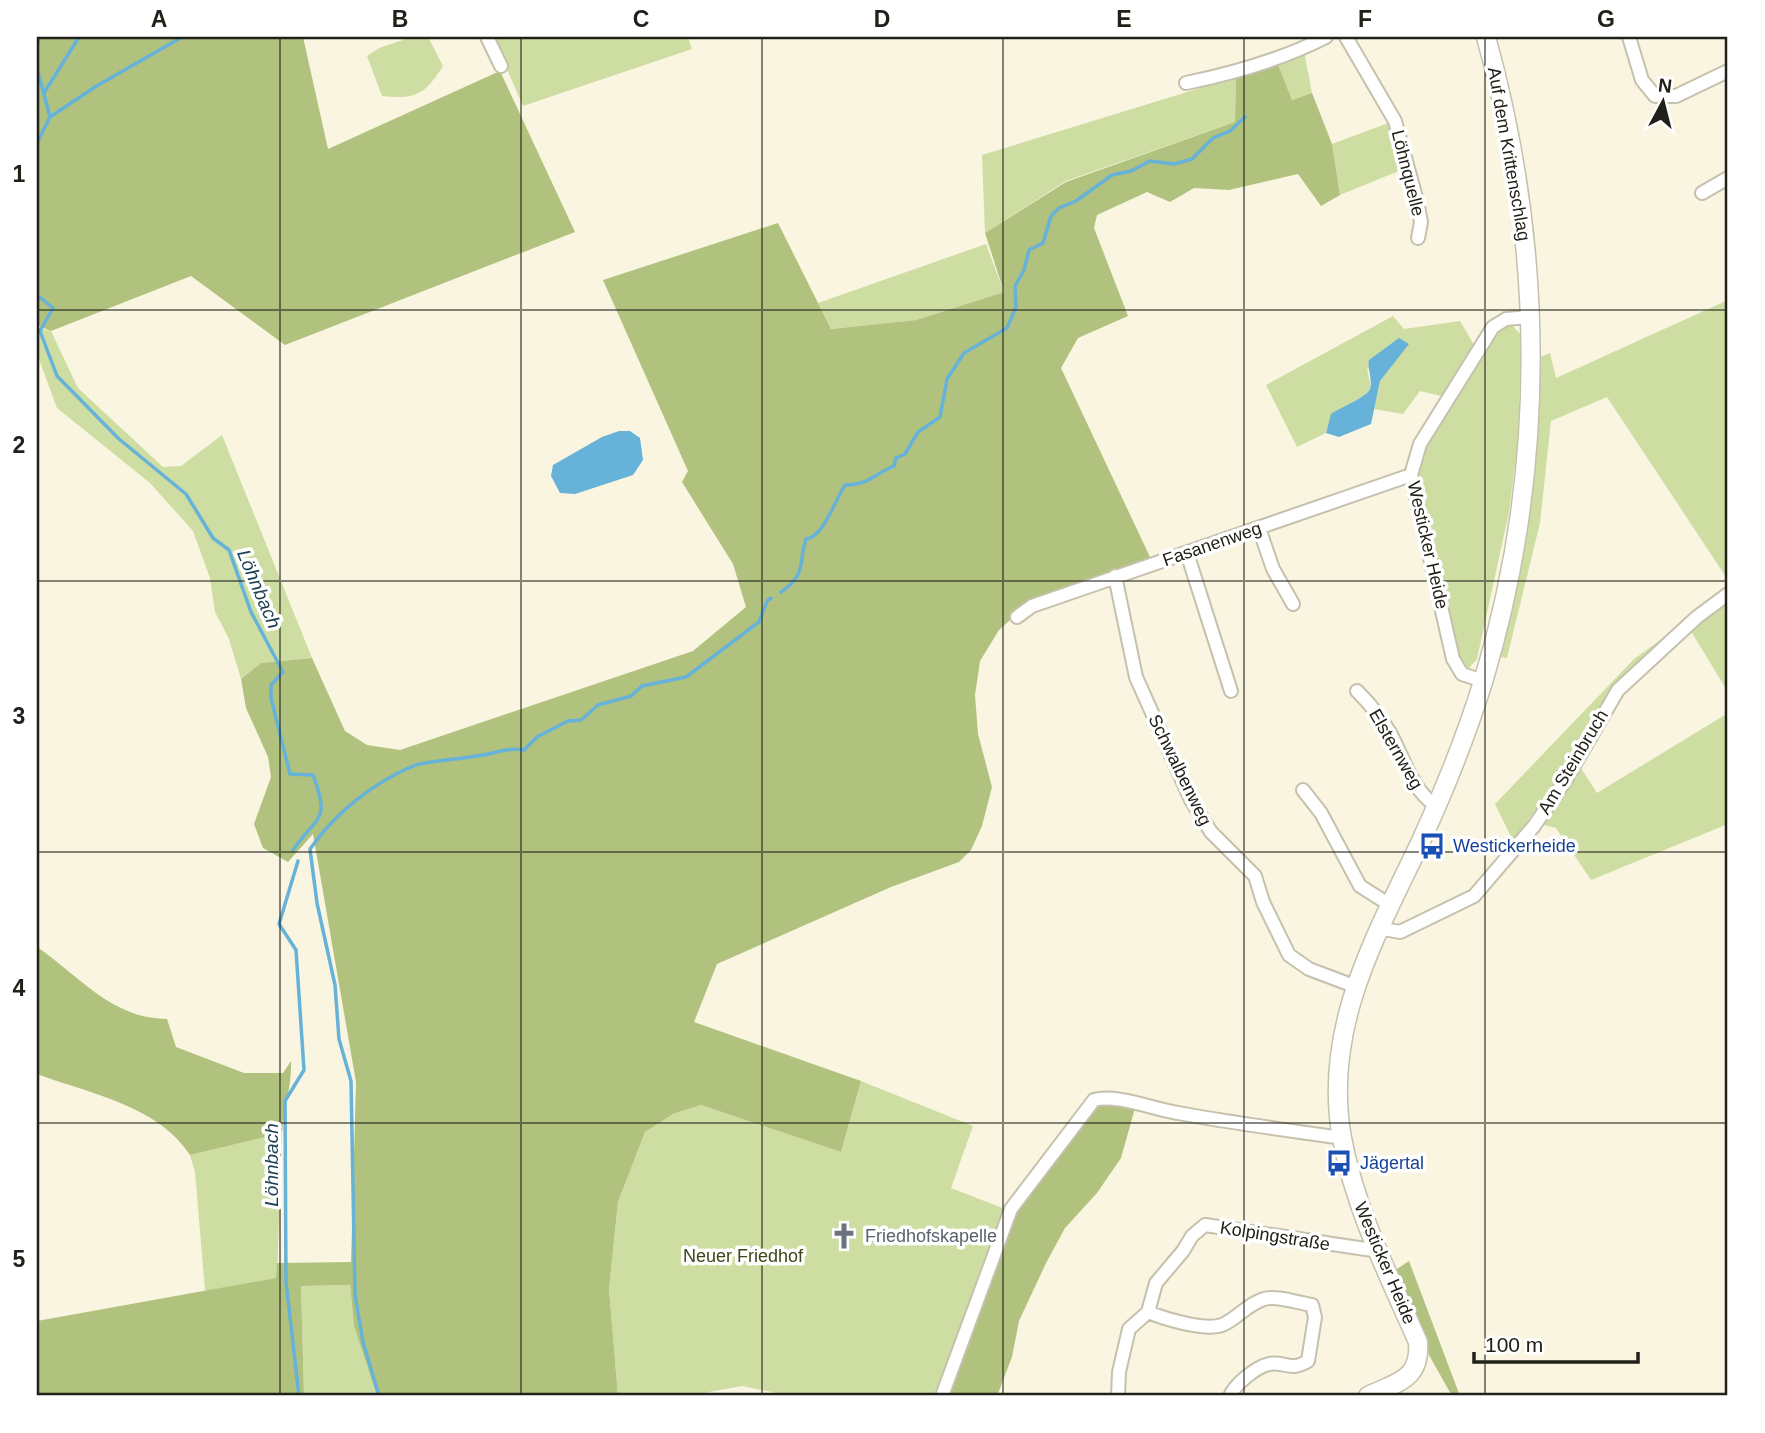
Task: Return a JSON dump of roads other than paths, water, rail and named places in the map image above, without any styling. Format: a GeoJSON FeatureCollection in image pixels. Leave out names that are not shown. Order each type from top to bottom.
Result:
{"type":"FeatureCollection","features":[{"type":"Feature","properties":{"kind":"street"},"geometry":{"type":"LineString","coordinates":[[487,37],[501,66]]}},
{"type":"Feature","properties":{"kind":"street"},"geometry":{"type":"LineString","coordinates":[[1185,83],[1236,73],[1285,56],[1325,37]]}},
{"type":"Feature","properties":{"kind":"street","name":"Löhnquelle"},"geometry":{"type":"LineString","coordinates":[[1346,37],[1395,121],[1417,201],[1421,222],[1418,239]]}},
{"type":"Feature","properties":{"kind":"street","name":"Auf dem Krittenschlag"},"geometry":{"type":"LineString","coordinates":[[1486,37],[1510,136],[1528,272]]}},
{"type":"Feature","properties":{"kind":"street"},"geometry":{"type":"LineString","coordinates":[[1629,37],[1642,80],[1655,96],[1676,96],[1728,71]]}},
{"type":"Feature","properties":{"kind":"street"},"geometry":{"type":"LineString","coordinates":[[1702,192],[1728,178]]}},
{"type":"Feature","properties":{"kind":"street","name":"Westicker Heide"},"geometry":{"type":"LineString","coordinates":[[1368,1396],[1408,1377],[1416,1369],[1418,1342],[1356,1192],[1342,1138],[1339,1065],[1343,1028],[1354,986],[1378,928],[1437,807],[1483,681],[1507,592],[1521,514],[1531,431],[1528,272]]}},
{"type":"Feature","properties":{"kind":"street","name":"Westicker Heide"},"geometry":{"type":"LineString","coordinates":[[1483,681],[1462,674],[1453,659],[1411,475],[1420,444],[1493,327],[1506,319],[1530,317]]}},
{"type":"Feature","properties":{"kind":"street","name":"Fasanenweg"},"geometry":{"type":"LineString","coordinates":[[1017,617],[1032,606],[1115,576],[1411,475]]}},
{"type":"Feature","properties":{"kind":"street"},"geometry":{"type":"LineString","coordinates":[[1259,528],[1273,569],[1293,604]]}},
{"type":"Feature","properties":{"kind":"street"},"geometry":{"type":"LineString","coordinates":[[1187,552],[1231,691]]}},
{"type":"Feature","properties":{"kind":"street","name":"Schwalbenweg"},"geometry":{"type":"LineString","coordinates":[[1115,576],[1136,677],[1191,800],[1211,832],[1255,876],[1263,902],[1289,955],[1309,969],[1354,986]]}},
{"type":"Feature","properties":{"kind":"street","name":"Am Steinbruch"},"geometry":{"type":"LineString","coordinates":[[1378,928],[1400,932],[1474,896],[1534,826],[1618,690],[1697,617],[1728,594]]}},
{"type":"Feature","properties":{"kind":"street","name":"Elsternweg"},"geometry":{"type":"LineString","coordinates":[[1357,691],[1373,706],[1391,734],[1415,786],[1437,807]]}},
{"type":"Feature","properties":{"kind":"street"},"geometry":{"type":"LineString","coordinates":[[1303,790],[1321,813],[1360,886],[1390,905]]}},
{"type":"Feature","properties":{"kind":"street"},"geometry":{"type":"LineString","coordinates":[[943,1396],[1011,1209],[1094,1100],[1106,1097],[1143,1107],[1232,1123],[1342,1138]]}},
{"type":"Feature","properties":{"kind":"street","name":"Kolpingstraße"},"geometry":{"type":"LineString","coordinates":[[1118,1396],[1119,1372],[1129,1329],[1148,1312],[1156,1283],[1192,1236],[1205,1225],[1379,1251]]}},
{"type":"Feature","properties":{"kind":"street"},"geometry":{"type":"LineString","coordinates":[[1148,1312],[1164,1319],[1212,1326],[1224,1324],[1266,1298],[1312,1305],[1315,1317],[1308,1361],[1298,1367],[1269,1364],[1238,1384],[1230,1396]]}},
{"type":"Feature","properties":{"kind":"water"},"geometry":{"type":"Polygon","coordinates":[[[1399,338],[1409,344],[1380,381],[1371,424],[1339,437],[1326,433],[1331,414],[1370,389],[1369,360],[1399,338]]]}},
{"type":"Feature","properties":{"kind":"water"},"geometry":{"type":"Polygon","coordinates":[[[619,431],[630,431],[640,438],[643,460],[633,475],[575,494],[560,493],[551,476],[553,465],[602,437],[619,431]]]}},
{"type":"Feature","properties":{"kind":"waterway","name":"Löhnbach"},"geometry":{"type":"LineString","coordinates":[[37,47],[39,37]]}},
{"type":"Feature","properties":{"kind":"waterway"},"geometry":{"type":"LineString","coordinates":[[44,93],[79,37]]}},
{"type":"Feature","properties":{"kind":"waterway"},"geometry":{"type":"LineString","coordinates":[[50,117],[95,87],[182,37]]}},
{"type":"Feature","properties":{"kind":"waterway","name":"Löhnbach"},"geometry":{"type":"LineString","coordinates":[[37,68],[50,117],[37,143]]}},
{"type":"Feature","properties":{"kind":"waterway"},"geometry":{"type":"LineString","coordinates":[[781,592],[795,580],[806,539],[818,532],[845,485],[866,481],[894,466],[896,458],[905,454],[918,432],[940,417],[947,379],[964,353],[1007,328],[1016,307],[1015,286],[1024,270],[1029,250],[1043,243],[1051,216],[1059,208],[1076,201],[1112,175],[1131,171],[1150,161],[1174,164],[1192,159],[1213,138],[1230,131],[1245,117]]}},
{"type":"Feature","properties":{"kind":"waterway","name":"Löhnbach"},"geometry":{"type":"LineString","coordinates":[[37,295],[53,308],[40,331],[57,376],[119,439],[186,494],[213,538],[229,550],[251,612],[283,672],[271,685],[271,698],[290,774],[313,775],[321,802],[319,817],[293,850]]}},
{"type":"Feature","properties":{"kind":"waterway"},"geometry":{"type":"LineString","coordinates":[[379,1396],[363,1342],[355,1295],[351,1081],[339,1039],[335,985],[317,903],[310,849],[331,823],[356,800],[413,766],[506,750],[524,750],[537,737],[568,721],[581,720],[598,705],[631,696],[642,686],[686,677],[759,622],[767,601],[771,598]]}},
{"type":"Feature","properties":{"kind":"waterway","name":"Löhnbach"},"geometry":{"type":"LineString","coordinates":[[298,861],[279,924],[296,950],[304,1070],[285,1101],[286,1282],[299,1396]]}},
{"type":"Feature","properties":{"kind":"place","name":"Westickerheide"},"geometry":{"type":"Point","coordinates":[1432,846]}},
{"type":"Feature","properties":{"kind":"place","name":"Jägertal"},"geometry":{"type":"Point","coordinates":[1339,1163]}},
{"type":"Feature","properties":{"kind":"place","name":"Friedhofskapelle"},"geometry":{"type":"Point","coordinates":[844,1236]}},
{"type":"Feature","properties":{"kind":"park label","name":"Neuer Friedhof"},"geometry":{"type":"Point","coordinates":[743,1256]}}]}
